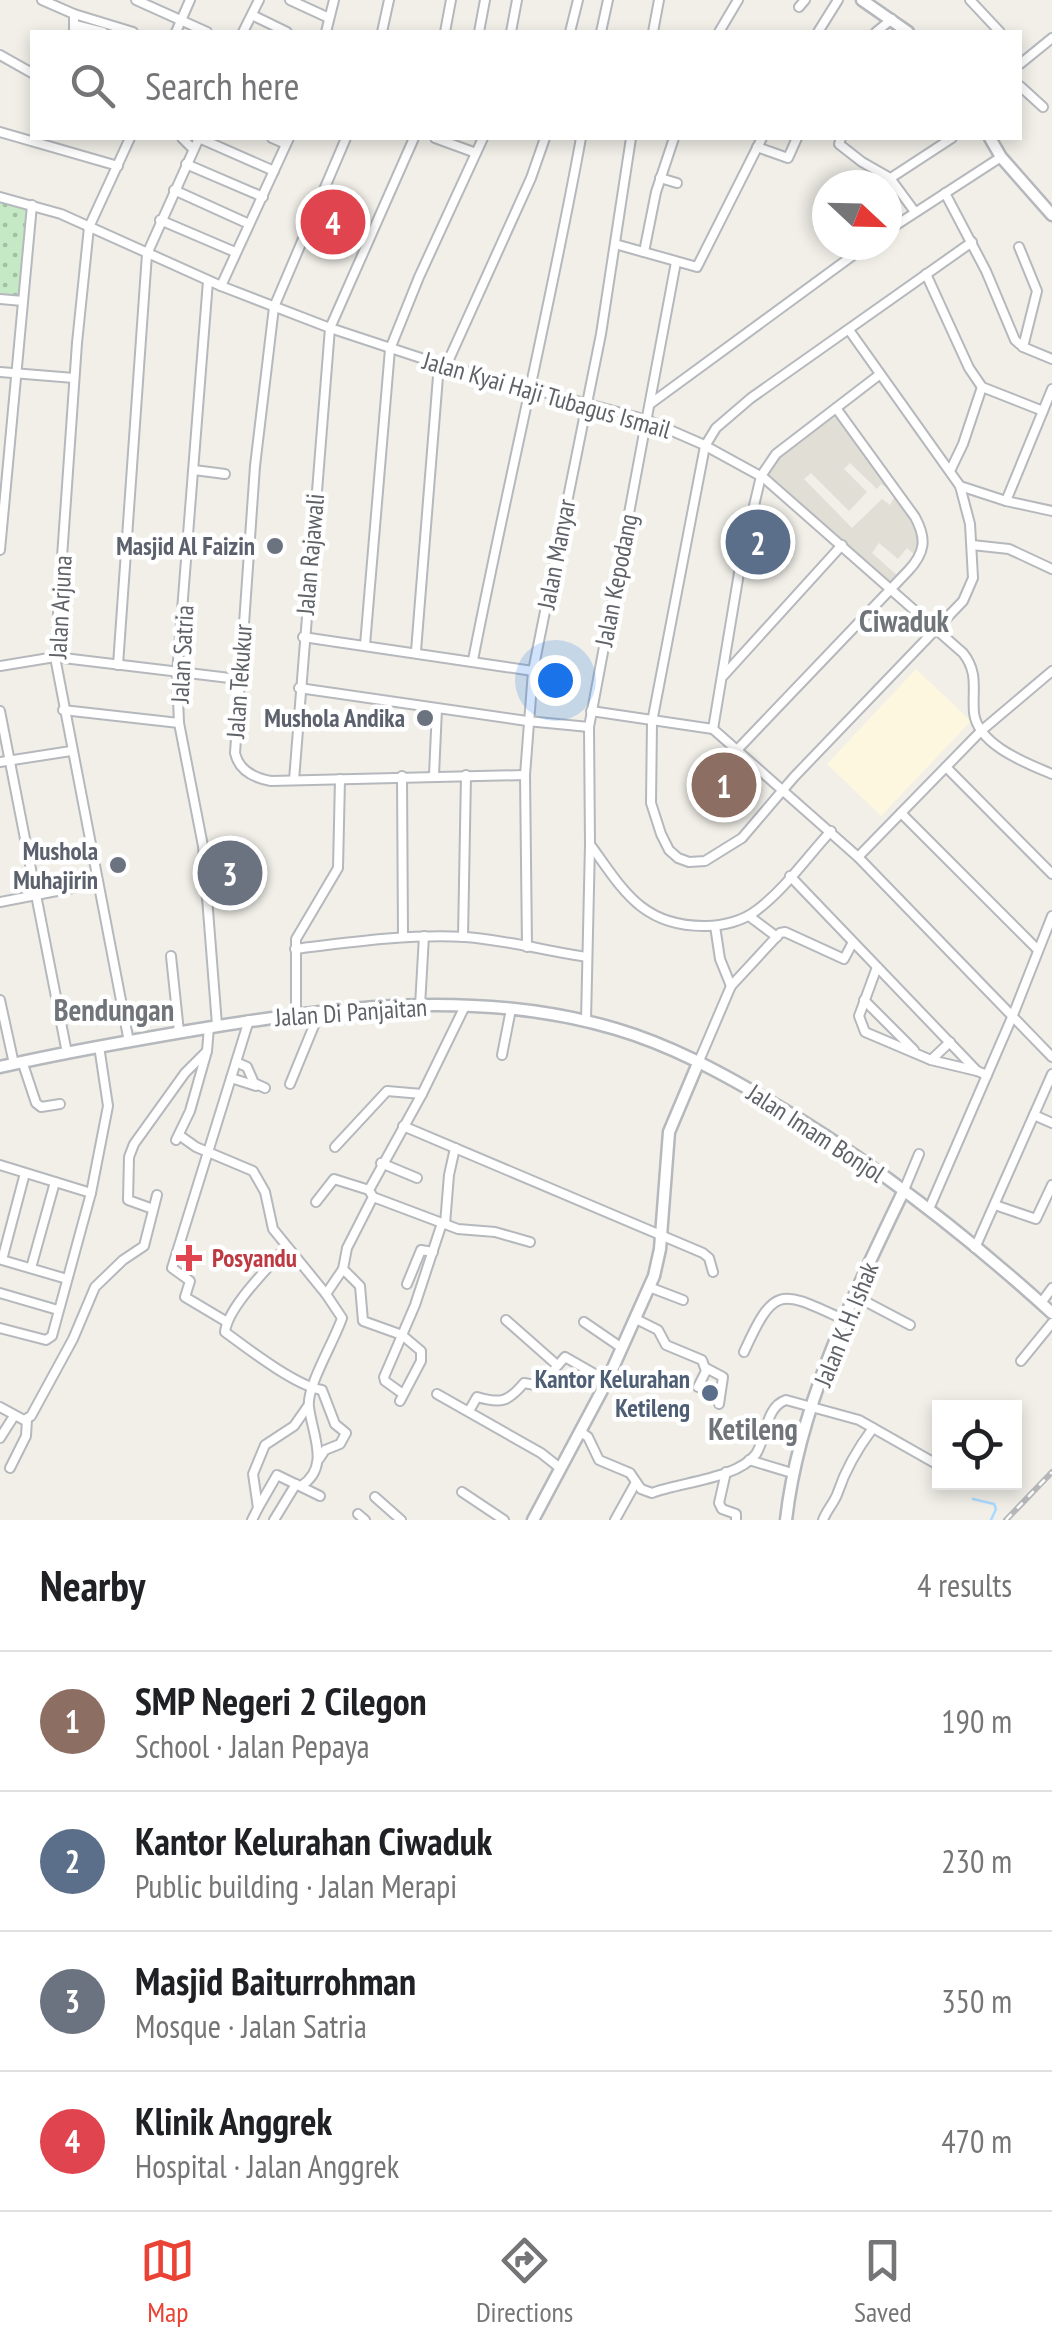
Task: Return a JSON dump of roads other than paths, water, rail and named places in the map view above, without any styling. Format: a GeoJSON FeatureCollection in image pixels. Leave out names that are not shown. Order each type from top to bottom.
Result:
{"type":"FeatureCollection","features":[{"type":"Feature","properties":{"kind":"street"},"geometry":{"type":"LineString","coordinates":[[42,0],[126,30]]}},
{"type":"Feature","properties":{"kind":"street"},"geometry":{"type":"LineString","coordinates":[[136,0],[204,30]]}},
{"type":"Feature","properties":{"kind":"street"},"geometry":{"type":"LineString","coordinates":[[177,30],[190,0]]}},
{"type":"Feature","properties":{"kind":"street"},"geometry":{"type":"LineString","coordinates":[[244,30],[259,0]]}},
{"type":"Feature","properties":{"kind":"street"},"geometry":{"type":"LineString","coordinates":[[290,0],[329,18]]}},
{"type":"Feature","properties":{"kind":"street"},"geometry":{"type":"LineString","coordinates":[[326,30],[334,0]]}},
{"type":"Feature","properties":{"kind":"street"},"geometry":{"type":"LineString","coordinates":[[382,30],[389,0]]}},
{"type":"Feature","properties":{"kind":"street"},"geometry":{"type":"LineString","coordinates":[[444,30],[452,0]]}},
{"type":"Feature","properties":{"kind":"street"},"geometry":{"type":"LineString","coordinates":[[479,30],[485,0]]}},
{"type":"Feature","properties":{"kind":"street"},"geometry":{"type":"LineString","coordinates":[[511,30],[518,0]]}},
{"type":"Feature","properties":{"kind":"street"},"geometry":{"type":"LineString","coordinates":[[570,30],[578,0]]}},
{"type":"Feature","properties":{"kind":"street"},"geometry":{"type":"LineString","coordinates":[[601,30],[608,0]]}},
{"type":"Feature","properties":{"kind":"street"},"geometry":{"type":"LineString","coordinates":[[652,30],[659,0]]}},
{"type":"Feature","properties":{"kind":"street"},"geometry":{"type":"LineString","coordinates":[[719,30],[738,0]]}},
{"type":"Feature","properties":{"kind":"street"},"geometry":{"type":"LineString","coordinates":[[819,30],[838,0]]}},
{"type":"Feature","properties":{"kind":"street"},"geometry":{"type":"LineString","coordinates":[[862,0],[906,30]]}},
{"type":"Feature","properties":{"kind":"street"},"geometry":{"type":"LineString","coordinates":[[970,0],[998,30]]}},
{"type":"Feature","properties":{"kind":"street"},"geometry":{"type":"LineString","coordinates":[[74,14],[75,29]]}},
{"type":"Feature","properties":{"kind":"street"},"geometry":{"type":"LineString","coordinates":[[252,15],[284,30]]}},
{"type":"Feature","properties":{"kind":"street"},"geometry":{"type":"LineString","coordinates":[[878,30],[892,19]]}},
{"type":"Feature","properties":{"kind":"street"},"geometry":{"type":"LineString","coordinates":[[1022,60],[1052,38]]}},
{"type":"Feature","properties":{"kind":"street"},"geometry":{"type":"LineString","coordinates":[[0,55],[30,73]]}},
{"type":"Feature","properties":{"kind":"street"},"geometry":{"type":"LineString","coordinates":[[1022,88],[1043,107]]}},
{"type":"Feature","properties":{"kind":"street"},"geometry":{"type":"LineString","coordinates":[[0,132],[118,166]]}},
{"type":"Feature","properties":{"kind":"street","name":"Jalan Arjuna"},"geometry":{"type":"LineString","coordinates":[[128,1042],[55,658],[74,378],[89,227],[129,140]]}},
{"type":"Feature","properties":{"kind":"street"},"geometry":{"type":"LineString","coordinates":[[184,140],[193,149]]}},
{"type":"Feature","properties":{"kind":"street"},"geometry":{"type":"LineString","coordinates":[[118,665],[146,254],[197,140]]}},
{"type":"Feature","properties":{"kind":"street"},"geometry":{"type":"LineString","coordinates":[[203,140],[274,171]]}},
{"type":"Feature","properties":{"kind":"street","name":"Jalan Tekukur"},"geometry":{"type":"LineString","coordinates":[[345,140],[274,307],[255,466],[238,679],[237,763],[263,779],[524,775]]}},
{"type":"Feature","properties":{"kind":"street","name":"Jalan Rajawali"},"geometry":{"type":"LineString","coordinates":[[294,780],[330,328],[413,140]]}},
{"type":"Feature","properties":{"kind":"street"},"geometry":{"type":"LineString","coordinates":[[451,140],[476,154]]}},
{"type":"Feature","properties":{"kind":"street"},"geometry":{"type":"LineString","coordinates":[[365,644],[390,349],[483,140]]}},
{"type":"Feature","properties":{"kind":"street"},"geometry":{"type":"LineString","coordinates":[[416,651],[443,365],[531,178],[544,140]]}},
{"type":"Feature","properties":{"kind":"street"},"geometry":{"type":"LineString","coordinates":[[474,660],[544,335],[580,140]]}},
{"type":"Feature","properties":{"kind":"street","name":"Jalan Manyar"},"geometry":{"type":"LineString","coordinates":[[526,947],[524,775],[532,671],[587,402],[631,140]]}},
{"type":"Feature","properties":{"kind":"street"},"geometry":{"type":"LineString","coordinates":[[644,252],[660,178],[673,140]]}},
{"type":"Feature","properties":{"kind":"street"},"geometry":{"type":"LineString","coordinates":[[615,244],[698,266],[761,140]]}},
{"type":"Feature","properties":{"kind":"street"},"geometry":{"type":"LineString","coordinates":[[757,147],[788,158],[796,140]]}},
{"type":"Feature","properties":{"kind":"street"},"geometry":{"type":"LineString","coordinates":[[902,170],[949,140]]}},
{"type":"Feature","properties":{"kind":"street"},"geometry":{"type":"LineString","coordinates":[[991,140],[1001,157],[1052,215]]}},
{"type":"Feature","properties":{"kind":"street"},"geometry":{"type":"LineString","coordinates":[[221,286],[288,141]]}},
{"type":"Feature","properties":{"kind":"street"},"geometry":{"type":"LineString","coordinates":[[840,141],[876,170]]}},
{"type":"Feature","properties":{"kind":"street"},"geometry":{"type":"LineString","coordinates":[[902,221],[1001,157]]}},
{"type":"Feature","properties":{"kind":"street"},"geometry":{"type":"LineString","coordinates":[[186,164],[263,196]]}},
{"type":"Feature","properties":{"kind":"street"},"geometry":{"type":"LineString","coordinates":[[660,178],[677,183]]}},
{"type":"Feature","properties":{"kind":"street"},"geometry":{"type":"LineString","coordinates":[[174,190],[249,224]]}},
{"type":"Feature","properties":{"kind":"street"},"geometry":{"type":"LineString","coordinates":[[945,192],[972,242],[1008,328],[1023,347],[1052,359]]}},
{"type":"Feature","properties":{"kind":"street"},"geometry":{"type":"LineString","coordinates":[[902,194],[915,212]]}},
{"type":"Feature","properties":{"kind":"street","name":"Jalan Kyai Haji Tubagus Ismail"},"geometry":{"type":"LineString","coordinates":[[0,197],[89,227],[208,281],[390,349],[646,420],[761,476],[892,588],[972,664],[974,718],[982,731]]}},
{"type":"Feature","properties":{"kind":"street"},"geometry":{"type":"LineString","coordinates":[[0,550],[32,205]]}},
{"type":"Feature","properties":{"kind":"street"},"geometry":{"type":"LineString","coordinates":[[160,220],[236,252]]}},
{"type":"Feature","properties":{"kind":"street"},"geometry":{"type":"LineString","coordinates":[[849,330],[960,486],[972,545],[973,578],[968,595],[742,838],[724,852],[697,863],[678,858],[660,834],[651,804],[652,722],[705,446],[716,428],[752,398],[972,242]]}},
{"type":"Feature","properties":{"kind":"street"},"geometry":{"type":"LineString","coordinates":[[1020,246],[1037,294],[1023,347]]}},
{"type":"Feature","properties":{"kind":"street"},"geometry":{"type":"LineString","coordinates":[[650,404],[847,260]]}},
{"type":"Feature","properties":{"kind":"street","name":"Jalan Kepodang"},"geometry":{"type":"LineString","coordinates":[[586,1021],[589,727],[676,262]]}},
{"type":"Feature","properties":{"kind":"street"},"geometry":{"type":"LineString","coordinates":[[926,274],[968,368],[982,387],[1043,412]]}},
{"type":"Feature","properties":{"kind":"street","name":"Jalan Satria"},"geometry":{"type":"LineString","coordinates":[[208,281],[177,674],[179,723],[204,846],[213,1026],[198,1086],[178,1137],[208,1152]]}},
{"type":"Feature","properties":{"kind":"street"},"geometry":{"type":"LineString","coordinates":[[0,298],[22,301]]}},
{"type":"Feature","properties":{"kind":"street"},"geometry":{"type":"LineString","coordinates":[[0,372],[74,378]]}},
{"type":"Feature","properties":{"kind":"street"},"geometry":{"type":"LineString","coordinates":[[713,729],[741,561],[761,476],[772,457],[880,375]]}},
{"type":"Feature","properties":{"kind":"street"},"geometry":{"type":"LineString","coordinates":[[951,469],[964,444],[982,387]]}},
{"type":"Feature","properties":{"kind":"street"},"geometry":{"type":"LineString","coordinates":[[1006,501],[1052,389]]}},
{"type":"Feature","properties":{"kind":"street"},"geometry":{"type":"LineString","coordinates":[[738,750],[917,562],[922,552],[923,535],[914,517],[836,408]]}},
{"type":"Feature","properties":{"kind":"street"},"geometry":{"type":"LineString","coordinates":[[194,470],[226,474]]}},
{"type":"Feature","properties":{"kind":"street"},"geometry":{"type":"LineString","coordinates":[[960,486],[1052,510]]}},
{"type":"Feature","properties":{"kind":"street"},"geometry":{"type":"LineString","coordinates":[[972,545],[1008,549],[1052,568]]}},
{"type":"Feature","properties":{"kind":"street"},"geometry":{"type":"LineString","coordinates":[[724,675],[842,546]]}},
{"type":"Feature","properties":{"kind":"street"},"geometry":{"type":"LineString","coordinates":[[303,636],[532,671]]}},
{"type":"Feature","properties":{"kind":"street"},"geometry":{"type":"LineString","coordinates":[[0,666],[55,658],[238,679]]}},
{"type":"Feature","properties":{"kind":"street"},"geometry":{"type":"LineString","coordinates":[[858,857],[982,731],[1052,671]]}},
{"type":"Feature","properties":{"kind":"street"},"geometry":{"type":"LineString","coordinates":[[299,688],[589,727]]}},
{"type":"Feature","properties":{"kind":"street"},"geometry":{"type":"LineString","coordinates":[[434,775],[437,709]]}},
{"type":"Feature","properties":{"kind":"street"},"geometry":{"type":"LineString","coordinates":[[63,710],[179,723]]}},
{"type":"Feature","properties":{"kind":"street"},"geometry":{"type":"LineString","coordinates":[[0,711],[5,761],[67,1053]]}},
{"type":"Feature","properties":{"kind":"street"},"geometry":{"type":"LineString","coordinates":[[591,711],[713,729],[858,857],[1052,1057]]}},
{"type":"Feature","properties":{"kind":"street"},"geometry":{"type":"LineString","coordinates":[[982,731],[1007,752],[1052,774]]}},
{"type":"Feature","properties":{"kind":"street"},"geometry":{"type":"LineString","coordinates":[[5,761],[70,751]]}},
{"type":"Feature","properties":{"kind":"street"},"geometry":{"type":"LineString","coordinates":[[946,767],[1052,874]]}},
{"type":"Feature","properties":{"kind":"street"},"geometry":{"type":"LineString","coordinates":[[463,937],[466,775]]}},
{"type":"Feature","properties":{"kind":"street"},"geometry":{"type":"LineString","coordinates":[[402,776],[403,937]]}},
{"type":"Feature","properties":{"kind":"street"},"geometry":{"type":"LineString","coordinates":[[296,1013],[295,949],[300,928],[338,868],[340,779]]}},
{"type":"Feature","properties":{"kind":"street"},"geometry":{"type":"LineString","coordinates":[[900,813],[1037,948]]}},
{"type":"Feature","properties":{"kind":"street"},"geometry":{"type":"LineString","coordinates":[[590,844],[631,900],[651,915],[686,926],[714,926],[749,916],[831,832]]}},
{"type":"Feature","properties":{"kind":"street"},"geometry":{"type":"LineString","coordinates":[[790,876],[982,1073]]}},
{"type":"Feature","properties":{"kind":"street"},"geometry":{"type":"LineString","coordinates":[[0,902],[98,883]]}},
{"type":"Feature","properties":{"kind":"street"},"geometry":{"type":"LineString","coordinates":[[749,916],[777,937]]}},
{"type":"Feature","properties":{"kind":"street"},"geometry":{"type":"LineString","coordinates":[[929,1210],[982,1073],[1013,1016],[1052,916]]}},
{"type":"Feature","properties":{"kind":"street"},"geometry":{"type":"LineString","coordinates":[[714,926],[730,986]]}},
{"type":"Feature","properties":{"kind":"street"},"geometry":{"type":"LineString","coordinates":[[533,1520],[608,1381],[649,1287],[659,1259],[669,1132],[730,986],[784,932],[844,959],[853,942]]}},
{"type":"Feature","properties":{"kind":"street"},"geometry":{"type":"LineString","coordinates":[[420,1006],[424,936]]}},
{"type":"Feature","properties":{"kind":"street"},"geometry":{"type":"LineString","coordinates":[[295,949],[403,937],[463,937],[587,958]]}},
{"type":"Feature","properties":{"kind":"street"},"geometry":{"type":"LineString","coordinates":[[171,956],[179,1032]]}},
{"type":"Feature","properties":{"kind":"street"},"geometry":{"type":"LineString","coordinates":[[877,967],[859,1016],[862,1028],[884,1042],[931,1060],[982,1073]]}},
{"type":"Feature","properties":{"kind":"street"},"geometry":{"type":"LineString","coordinates":[[0,1000],[18,1063],[38,1105],[60,1104]]}},
{"type":"Feature","properties":{"kind":"street"},"geometry":{"type":"LineString","coordinates":[[864,1000],[917,1053]]}},
{"type":"Feature","properties":{"kind":"street","name":"Jalan Di Panjaitan"},"geometry":{"type":"LineString","coordinates":[[0,1067],[296,1013],[420,1006],[512,1009],[586,1021],[656,1042],[699,1061]]}},
{"type":"Feature","properties":{"kind":"street"},"geometry":{"type":"LineString","coordinates":[[326,1294],[344,1270],[348,1248],[381,1163],[422,1094],[465,1006]]}},
{"type":"Feature","properties":{"kind":"street"},"geometry":{"type":"LineString","coordinates":[[502,1055],[512,1009]]}},
{"type":"Feature","properties":{"kind":"street"},"geometry":{"type":"LineString","coordinates":[[290,1084],[320,1012]]}},
{"type":"Feature","properties":{"kind":"street"},"geometry":{"type":"LineString","coordinates":[[227,1322],[185,1297],[190,1281],[172,1268],[249,1020]]}},
{"type":"Feature","properties":{"kind":"street"},"geometry":{"type":"LineString","coordinates":[[931,1060],[950,1042]]}},
{"type":"Feature","properties":{"kind":"street"},"geometry":{"type":"LineString","coordinates":[[0,1328],[48,1340],[91,1192],[108,1106],[99,1046]]}},
{"type":"Feature","properties":{"kind":"street"},"geometry":{"type":"LineString","coordinates":[[153,1209],[128,1200],[132,1149],[185,1074],[207,1051]]}},
{"type":"Feature","properties":{"kind":"street","name":"Jalan Imam Bonjol"},"geometry":{"type":"LineString","coordinates":[[699,1061],[821,1132],[904,1190],[1052,1312]]}},
{"type":"Feature","properties":{"kind":"street"},"geometry":{"type":"LineString","coordinates":[[231,1078],[261,1087],[250,1068],[236,1062]]}},
{"type":"Feature","properties":{"kind":"street"},"geometry":{"type":"LineString","coordinates":[[975,1248],[1052,1074]]}},
{"type":"Feature","properties":{"kind":"street"},"geometry":{"type":"LineString","coordinates":[[335,1147],[387,1091],[422,1094]]}},
{"type":"Feature","properties":{"kind":"street"},"geometry":{"type":"LineString","coordinates":[[1034,1115],[1052,1123]]}},
{"type":"Feature","properties":{"kind":"street"},"geometry":{"type":"LineString","coordinates":[[402,1126],[703,1253],[709,1258],[712,1272]]}},
{"type":"Feature","properties":{"kind":"street"},"geometry":{"type":"LineString","coordinates":[[344,1270],[360,1286],[364,1320],[402,1335],[421,1355],[402,1397],[384,1379],[402,1335],[443,1223],[455,1148]]}},
{"type":"Feature","properties":{"kind":"street"},"geometry":{"type":"LineString","coordinates":[[208,1152],[245,1165],[258,1178],[265,1192],[271,1225],[342,1318],[308,1406],[294,1426],[265,1445],[253,1474],[258,1510]]}},
{"type":"Feature","properties":{"kind":"street"},"geometry":{"type":"LineString","coordinates":[[904,1190],[919,1154]]}},
{"type":"Feature","properties":{"kind":"street"},"geometry":{"type":"LineString","coordinates":[[381,1163],[417,1178]]}},
{"type":"Feature","properties":{"kind":"street"},"geometry":{"type":"LineString","coordinates":[[0,1165],[91,1192]]}},
{"type":"Feature","properties":{"kind":"street"},"geometry":{"type":"LineString","coordinates":[[24,1173],[2,1258],[66,1279]]}},
{"type":"Feature","properties":{"kind":"street"},"geometry":{"type":"LineString","coordinates":[[316,1202],[334,1179],[443,1223],[530,1242]]}},
{"type":"Feature","properties":{"kind":"street"},"geometry":{"type":"LineString","coordinates":[[31,1268],[55,1182]]}},
{"type":"Feature","properties":{"kind":"street"},"geometry":{"type":"LineString","coordinates":[[995,1205],[1036,1219],[1052,1186]]}},
{"type":"Feature","properties":{"kind":"street","name":"Jalan K.H. Ishak"},"geometry":{"type":"LineString","coordinates":[[786,1520],[792,1473],[844,1320],[904,1190]]}},
{"type":"Feature","properties":{"kind":"street"},"geometry":{"type":"LineString","coordinates":[[10,1468],[26,1436],[28,1419],[69,1348],[95,1287],[144,1246],[157,1195]]}},
{"type":"Feature","properties":{"kind":"street"},"geometry":{"type":"LineString","coordinates":[[258,1510],[274,1520],[298,1485],[308,1481],[326,1450],[340,1444],[346,1433],[335,1424],[322,1390],[312,1390],[224,1332],[227,1322],[286,1247]]}},
{"type":"Feature","properties":{"kind":"street"},"geometry":{"type":"LineString","coordinates":[[408,1284],[420,1252],[433,1252]]}},
{"type":"Feature","properties":{"kind":"street"},"geometry":{"type":"LineString","coordinates":[[649,1287],[683,1300]]}},
{"type":"Feature","properties":{"kind":"street"},"geometry":{"type":"LineString","coordinates":[[1042,1303],[1052,1288]]}},
{"type":"Feature","properties":{"kind":"street"},"geometry":{"type":"LineString","coordinates":[[0,1293],[58,1310]]}},
{"type":"Feature","properties":{"kind":"street"},"geometry":{"type":"LineString","coordinates":[[855,1296],[910,1325]]}},
{"type":"Feature","properties":{"kind":"street"},"geometry":{"type":"LineString","coordinates":[[744,1352],[768,1304],[783,1298],[797,1299],[844,1320]]}},
{"type":"Feature","properties":{"kind":"street"},"geometry":{"type":"LineString","coordinates":[[636,1319],[658,1330],[666,1345],[702,1360],[706,1368],[723,1377],[719,1404]]}},
{"type":"Feature","properties":{"kind":"street"},"geometry":{"type":"LineString","coordinates":[[506,1320],[558,1365]]}},
{"type":"Feature","properties":{"kind":"street"},"geometry":{"type":"LineString","coordinates":[[584,1322],[622,1348]]}},
{"type":"Feature","properties":{"kind":"street"},"geometry":{"type":"LineString","coordinates":[[1020,1361],[1052,1324]]}},
{"type":"Feature","properties":{"kind":"street"},"geometry":{"type":"LineString","coordinates":[[470,1411],[478,1397],[500,1403],[512,1398],[524,1383],[540,1386],[563,1358],[608,1381]]}},
{"type":"Feature","properties":{"kind":"street"},"geometry":{"type":"LineString","coordinates":[[698,1387],[706,1368]]}},
{"type":"Feature","properties":{"kind":"street"},"geometry":{"type":"LineString","coordinates":[[438,1394],[541,1452],[560,1468]]}},
{"type":"Feature","properties":{"kind":"street"},"geometry":{"type":"LineString","coordinates":[[582,1432],[599,1460],[630,1473],[635,1484],[652,1493],[726,1472],[749,1460],[780,1401],[849,1416],[932,1461]]}},
{"type":"Feature","properties":{"kind":"street"},"geometry":{"type":"LineString","coordinates":[[308,1406],[320,1460]]}},
{"type":"Feature","properties":{"kind":"street"},"geometry":{"type":"LineString","coordinates":[[0,1407],[28,1419]]}},
{"type":"Feature","properties":{"kind":"street"},"geometry":{"type":"LineString","coordinates":[[0,1438],[14,1416]]}},
{"type":"Feature","properties":{"kind":"street"},"geometry":{"type":"LineString","coordinates":[[823,1520],[846,1470],[873,1428]]}},
{"type":"Feature","properties":{"kind":"street"},"geometry":{"type":"LineString","coordinates":[[749,1460],[792,1473]]}},
{"type":"Feature","properties":{"kind":"street"},"geometry":{"type":"LineString","coordinates":[[726,1472],[719,1503],[722,1509],[736,1514],[736,1520]]}},
{"type":"Feature","properties":{"kind":"street"},"geometry":{"type":"LineString","coordinates":[[252,1520],[276,1475],[320,1496]]}},
{"type":"Feature","properties":{"kind":"street"},"geometry":{"type":"LineString","coordinates":[[615,1520],[635,1484]]}},
{"type":"Feature","properties":{"kind":"street"},"geometry":{"type":"LineString","coordinates":[[462,1492],[492,1517],[504,1520]]}},
{"type":"Feature","properties":{"kind":"street"},"geometry":{"type":"LineString","coordinates":[[374,1497],[401,1520]]}},
{"type":"Feature","properties":{"kind":"waterway"},"geometry":{"type":"LineString","coordinates":[[973,1499],[994,1504],[991,1520]]}},
{"type":"Feature","properties":{"kind":"railway"},"geometry":{"type":"LineString","coordinates":[[1006,1520],[1052,1472]]}},
{"type":"Feature","properties":{"kind":"place","name":"Klinik Anggrek"},"geometry":{"type":"Point","coordinates":[333,222]}},
{"type":"Feature","properties":{"kind":"place","name":"Kantor Kelurahan Ciwaduk"},"geometry":{"type":"Point","coordinates":[758,542]}},
{"type":"Feature","properties":{"kind":"place","name":"Masjid Al Faizin"},"geometry":{"type":"Point","coordinates":[275,546]}},
{"type":"Feature","properties":{"kind":"place","name":"Mushola Andika"},"geometry":{"type":"Point","coordinates":[425,718]}},
{"type":"Feature","properties":{"kind":"place","name":"SMP Negeri 2 Cilegon"},"geometry":{"type":"Point","coordinates":[724,785]}},
{"type":"Feature","properties":{"kind":"place","name":"Mushola Muhajirin"},"geometry":{"type":"Point","coordinates":[118,865]}},
{"type":"Feature","properties":{"kind":"place","name":"Masjid Baiturrohman"},"geometry":{"type":"Point","coordinates":[230,873]}},
{"type":"Feature","properties":{"kind":"place","name":"Posyandu"},"geometry":{"type":"Point","coordinates":[189,1258]}},
{"type":"Feature","properties":{"kind":"place","name":"Kantor Kelurahan Ketileng"},"geometry":{"type":"Point","coordinates":[710,1393]}},
{"type":"Feature","properties":{"kind":"district","name":"Ciwaduk"},"geometry":{"type":"Point","coordinates":[904,620]}},
{"type":"Feature","properties":{"kind":"district","name":"Bendungan"},"geometry":{"type":"Point","coordinates":[114,1009]}},
{"type":"Feature","properties":{"kind":"district","name":"Ketileng"},"geometry":{"type":"Point","coordinates":[753,1428]}}]}
